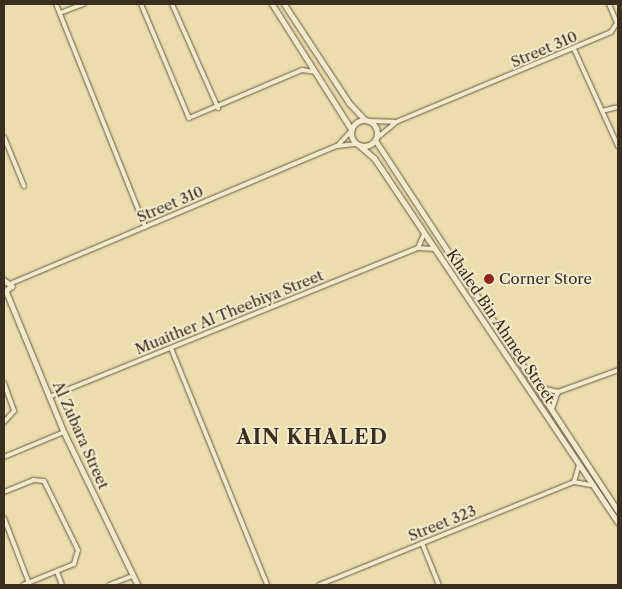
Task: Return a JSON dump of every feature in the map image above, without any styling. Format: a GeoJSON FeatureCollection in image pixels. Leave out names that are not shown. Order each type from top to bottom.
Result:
{"type":"FeatureCollection","features":[{"type":"Feature","properties":{"kind":"main road"},"geometry":{"type":"LineString","coordinates":[[272,4],[318,74],[358,145],[376,139]]}},
{"type":"Feature","properties":{"kind":"main road"},"geometry":{"type":"LineString","coordinates":[[284,4],[349,103],[367,120],[351,130]]}},
{"type":"Feature","properties":{"kind":"main road","name":"Khaled Bin Ahmed Street"},"geometry":{"type":"LineString","coordinates":[[367,120],[377,130],[376,139],[618,510]]}},
{"type":"Feature","properties":{"kind":"main road","name":"Khaled Bin Ahmed Street"},"geometry":{"type":"LineString","coordinates":[[358,145],[374,158],[618,523]]}},
{"type":"Feature","properties":{"kind":"street"},"geometry":{"type":"LineString","coordinates":[[56,4],[145,227]]}},
{"type":"Feature","properties":{"kind":"street"},"geometry":{"type":"LineString","coordinates":[[60,13],[84,4]]}},
{"type":"Feature","properties":{"kind":"street"},"geometry":{"type":"LineString","coordinates":[[141,4],[186,115],[194,118],[302,70],[318,74]]}},
{"type":"Feature","properties":{"kind":"street"},"geometry":{"type":"LineString","coordinates":[[172,4],[218,108]]}},
{"type":"Feature","properties":{"kind":"street","name":"Street 310"},"geometry":{"type":"LineString","coordinates":[[376,139],[396,122],[574,49],[615,28],[608,4]]}},
{"type":"Feature","properties":{"kind":"street"},"geometry":{"type":"LineString","coordinates":[[574,49],[618,146]]}},
{"type":"Feature","properties":{"kind":"street"},"geometry":{"type":"LineString","coordinates":[[302,70],[306,55]]}},
{"type":"Feature","properties":{"kind":"street"},"geometry":{"type":"LineString","coordinates":[[602,111],[618,107]]}},
{"type":"Feature","properties":{"kind":"street","name":"Street 310"},"geometry":{"type":"LineString","coordinates":[[367,120],[396,122]]}},
{"type":"Feature","properties":{"kind":"street","name":"Street 310"},"geometry":{"type":"LineString","coordinates":[[337,146],[351,130]]}},
{"type":"Feature","properties":{"kind":"street"},"geometry":{"type":"LineString","coordinates":[[4,137],[24,186]]}},
{"type":"Feature","properties":{"kind":"street","name":"Street 310"},"geometry":{"type":"LineString","coordinates":[[12,284],[337,146],[358,145]]}},
{"type":"Feature","properties":{"kind":"street"},"geometry":{"type":"LineString","coordinates":[[418,248],[424,234]]}},
{"type":"Feature","properties":{"kind":"street","name":"Muaither Al Theebiya Street"},"geometry":{"type":"LineString","coordinates":[[50,397],[418,248],[435,249]]}},
{"type":"Feature","properties":{"kind":"street"},"geometry":{"type":"LineString","coordinates":[[4,280],[12,284],[5,293]]}},
{"type":"Feature","properties":{"kind":"street","name":"Al Zubara Street"},"geometry":{"type":"LineString","coordinates":[[5,293],[64,432],[138,585]]}},
{"type":"Feature","properties":{"kind":"street"},"geometry":{"type":"LineString","coordinates":[[171,348],[267,585]]}},
{"type":"Feature","properties":{"kind":"street"},"geometry":{"type":"LineString","coordinates":[[537,387],[558,392],[618,370]]}},
{"type":"Feature","properties":{"kind":"street"},"geometry":{"type":"LineString","coordinates":[[4,383],[14,411],[4,422]]}},
{"type":"Feature","properties":{"kind":"street"},"geometry":{"type":"LineString","coordinates":[[552,411],[558,392]]}},
{"type":"Feature","properties":{"kind":"street"},"geometry":{"type":"LineString","coordinates":[[4,456],[64,432]]}},
{"type":"Feature","properties":{"kind":"street"},"geometry":{"type":"LineString","coordinates":[[579,464],[574,482],[592,485]]}},
{"type":"Feature","properties":{"kind":"street"},"geometry":{"type":"LineString","coordinates":[[4,492],[33,480],[47,485],[79,555],[77,562],[23,585]]}},
{"type":"Feature","properties":{"kind":"street","name":"Street 323"},"geometry":{"type":"LineString","coordinates":[[319,585],[574,482]]}},
{"type":"Feature","properties":{"kind":"street"},"geometry":{"type":"LineString","coordinates":[[4,518],[29,583]]}},
{"type":"Feature","properties":{"kind":"street"},"geometry":{"type":"LineString","coordinates":[[422,543],[439,585]]}},
{"type":"Feature","properties":{"kind":"street"},"geometry":{"type":"LineString","coordinates":[[57,572],[62,585]]}},
{"type":"Feature","properties":{"kind":"street"},"geometry":{"type":"LineString","coordinates":[[110,585],[133,576]]}},
{"type":"Feature","properties":{"kind":"place","name":"Corner Store"},"geometry":{"type":"Point","coordinates":[489,279]}},
{"type":"Feature","properties":{"kind":"district","name":"AIN KHALED"},"geometry":{"type":"Point","coordinates":[312,437]}}]}
